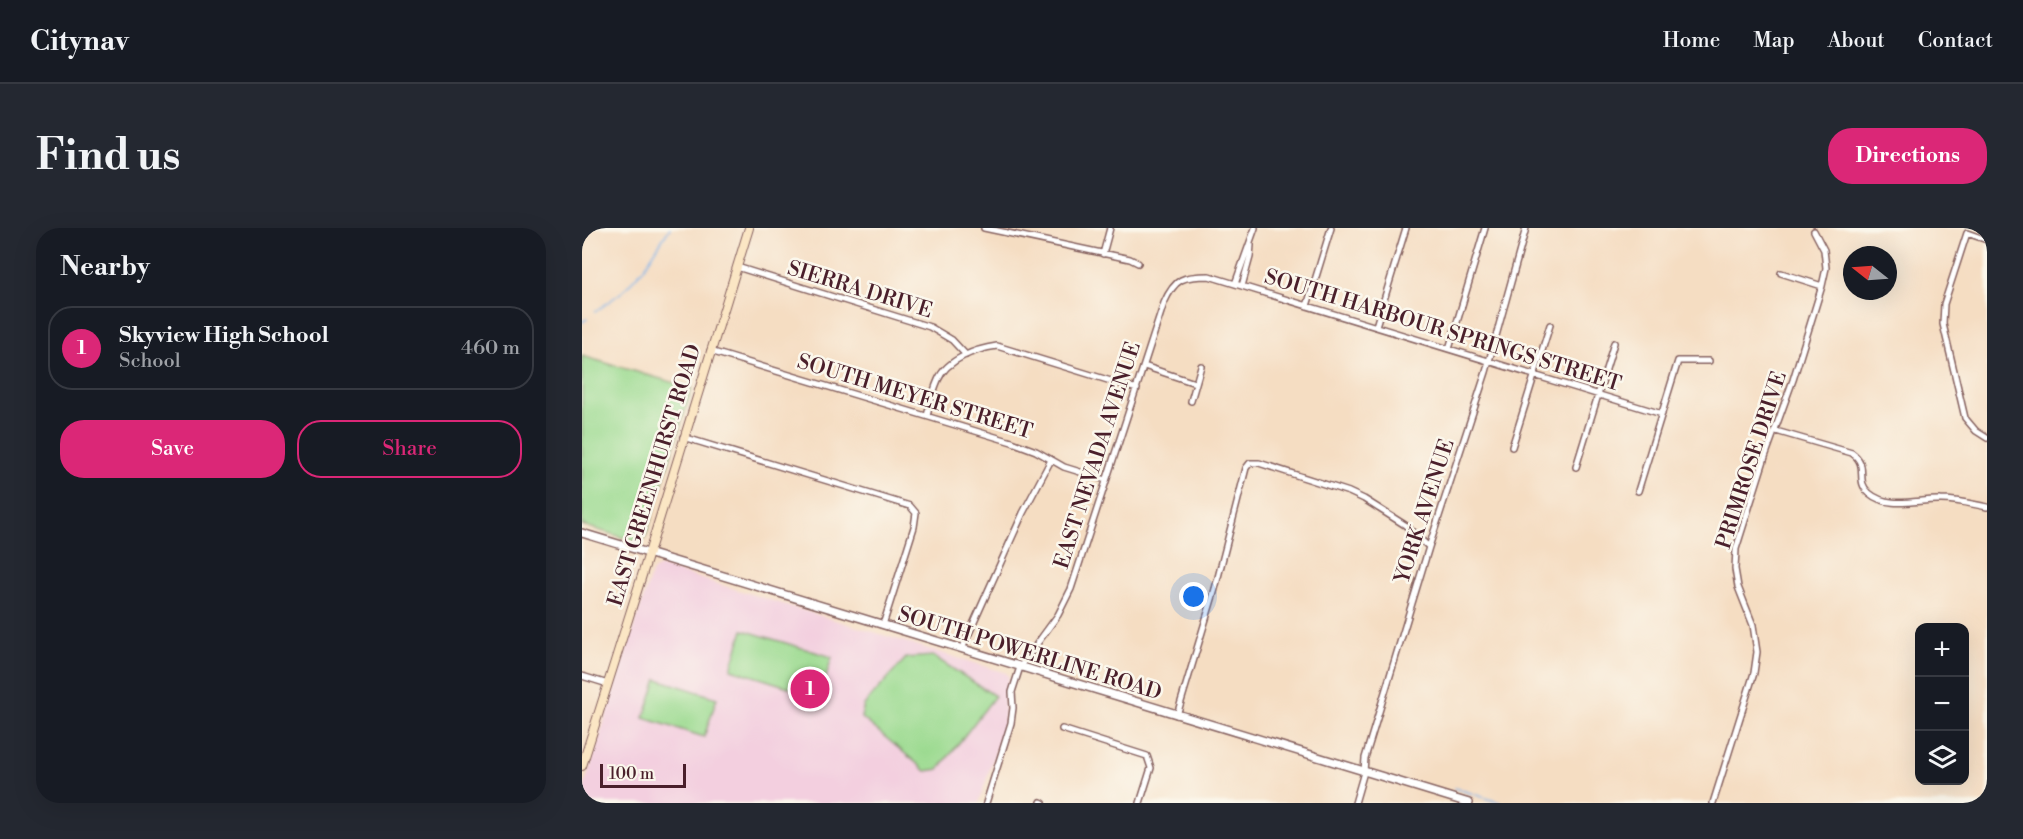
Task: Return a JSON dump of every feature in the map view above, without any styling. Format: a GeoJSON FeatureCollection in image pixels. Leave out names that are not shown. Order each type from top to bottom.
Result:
{"type":"FeatureCollection","features":[{"type":"Feature","properties":{"kind":"main road","name":"EAST GREENHURST ROAD"},"geometry":{"type":"LineString","coordinates":[[582,766],[650,555],[683,437],[749,228]]}},
{"type":"Feature","properties":{"kind":"street"},"geometry":{"type":"LineString","coordinates":[[984,228],[1013,231],[1130,259],[1138,263]]}},
{"type":"Feature","properties":{"kind":"street"},"geometry":{"type":"LineString","coordinates":[[1103,254],[1110,228]]}},
{"type":"Feature","properties":{"kind":"street"},"geometry":{"type":"LineString","coordinates":[[1242,286],[1255,228]]}},
{"type":"Feature","properties":{"kind":"street"},"geometry":{"type":"LineString","coordinates":[[1307,306],[1331,228]]}},
{"type":"Feature","properties":{"kind":"street"},"geometry":{"type":"LineString","coordinates":[[1376,326],[1406,228]]}},
{"type":"Feature","properties":{"kind":"street"},"geometry":{"type":"LineString","coordinates":[[1449,349],[1485,228]]}},
{"type":"Feature","properties":{"kind":"street","name":"YORK AVENUE"},"geometry":{"type":"LineString","coordinates":[[1355,803],[1365,772],[1365,758],[1429,547],[1490,361],[1526,228]]}},
{"type":"Feature","properties":{"kind":"street","name":"PRIMROSE DRIVE"},"geometry":{"type":"LineString","coordinates":[[1713,803],[1754,673],[1757,652],[1753,626],[1738,587],[1735,569],[1736,549],[1822,286],[1826,268],[1824,250],[1814,231]]}},
{"type":"Feature","properties":{"kind":"street"},"geometry":{"type":"LineString","coordinates":[[1987,240],[1967,233],[1944,304],[1943,324],[1965,418],[1976,431],[1987,438]]}},
{"type":"Feature","properties":{"kind":"street"},"geometry":{"type":"LineString","coordinates":[[1235,284],[1245,253],[1251,243]]}},
{"type":"Feature","properties":{"kind":"street","name":"SIERRA DRIVE"},"geometry":{"type":"LineString","coordinates":[[737,267],[930,327],[952,340],[966,355]]}},
{"type":"Feature","properties":{"kind":"street"},"geometry":{"type":"LineString","coordinates":[[1780,273],[1822,286]]}},
{"type":"Feature","properties":{"kind":"street","name":"EAST NEVADA AVENUE"},"geometry":{"type":"LineString","coordinates":[[1020,667],[1058,615],[1071,589],[1170,288],[1188,276],[1214,278]]}},
{"type":"Feature","properties":{"kind":"street","name":"SOUTH HARBOUR SPRINGS STREET"},"geometry":{"type":"LineString","coordinates":[[1214,278],[1662,414]]}},
{"type":"Feature","properties":{"kind":"street"},"geometry":{"type":"LineString","coordinates":[[1512,447],[1550,325]]}},
{"type":"Feature","properties":{"kind":"street"},"geometry":{"type":"LineString","coordinates":[[1576,467],[1614,343]]}},
{"type":"Feature","properties":{"kind":"street"},"geometry":{"type":"LineString","coordinates":[[927,416],[938,378],[948,366],[966,355],[997,346],[1137,389]]}},
{"type":"Feature","properties":{"kind":"street","name":"SOUTH MEYER STREET"},"geometry":{"type":"LineString","coordinates":[[710,351],[1036,451],[1085,475],[1106,480]]}},
{"type":"Feature","properties":{"kind":"street"},"geometry":{"type":"LineString","coordinates":[[1638,491],[1678,361],[1709,361]]}},
{"type":"Feature","properties":{"kind":"street"},"geometry":{"type":"LineString","coordinates":[[1144,366],[1196,383]]}},
{"type":"Feature","properties":{"kind":"street"},"geometry":{"type":"LineString","coordinates":[[1191,401],[1201,366]]}},
{"type":"Feature","properties":{"kind":"street"},"geometry":{"type":"LineString","coordinates":[[1776,431],[1852,453],[1859,458],[1865,488],[1877,497],[1893,503],[1939,500],[1987,507]]}},
{"type":"Feature","properties":{"kind":"street"},"geometry":{"type":"LineString","coordinates":[[683,437],[910,506],[916,513],[914,527],[883,625]]}},
{"type":"Feature","properties":{"kind":"street"},"geometry":{"type":"LineString","coordinates":[[962,649],[1023,513],[1051,460]]}},
{"type":"Feature","properties":{"kind":"street"},"geometry":{"type":"LineString","coordinates":[[1177,716],[1215,589],[1246,468],[1250,463],[1259,463],[1349,492],[1405,525],[1429,547]]}},
{"type":"Feature","properties":{"kind":"street","name":"SOUTH POWERLINE ROAD"},"geometry":{"type":"LineString","coordinates":[[582,533],[1177,716],[1469,803]]}},
{"type":"Feature","properties":{"kind":"street"},"geometry":{"type":"LineString","coordinates":[[986,803],[1011,723],[1012,692],[1020,667]]}},
{"type":"Feature","properties":{"kind":"street"},"geometry":{"type":"LineString","coordinates":[[582,676],[608,684]]}},
{"type":"Feature","properties":{"kind":"street"},"geometry":{"type":"LineString","coordinates":[[1062,729],[1147,756],[1151,768],[1140,803]]}},
{"type":"Feature","properties":{"kind":"shaded area"},"geometry":{"type":"Polygon","coordinates":[[[660,566],[1006,673],[1009,677],[1005,694],[1004,725],[979,803],[582,803],[582,793],[634,626],[652,572],[660,566]]]}},
{"type":"Feature","properties":{"kind":"green space"},"geometry":{"type":"Polygon","coordinates":[[[582,356],[692,388],[645,539],[637,542],[582,525],[582,356]]]}},
{"type":"Feature","properties":{"kind":"green space"},"geometry":{"type":"Polygon","coordinates":[[[743,630],[832,657],[820,697],[731,669],[743,630]]]}},
{"type":"Feature","properties":{"kind":"green space"},"geometry":{"type":"Polygon","coordinates":[[[933,656],[995,696],[939,769],[926,771],[861,717],[864,705],[906,658],[933,656]]]}},
{"type":"Feature","properties":{"kind":"green space"},"geometry":{"type":"Polygon","coordinates":[[[657,679],[717,698],[704,737],[644,718],[657,679]]]}},
{"type":"Feature","properties":{"kind":"waterway"},"geometry":{"type":"LineString","coordinates":[[595,312],[622,292],[644,268],[670,228]]}},
{"type":"Feature","properties":{"kind":"waterway"},"geometry":{"type":"LineString","coordinates":[[582,322],[587,319]]}},
{"type":"Feature","properties":{"kind":"waterway"},"geometry":{"type":"LineString","coordinates":[[1455,788],[1501,803]]}},
{"type":"Feature","properties":{"kind":"place","name":"Skyview High School"},"geometry":{"type":"Point","coordinates":[810,689]}}]}
